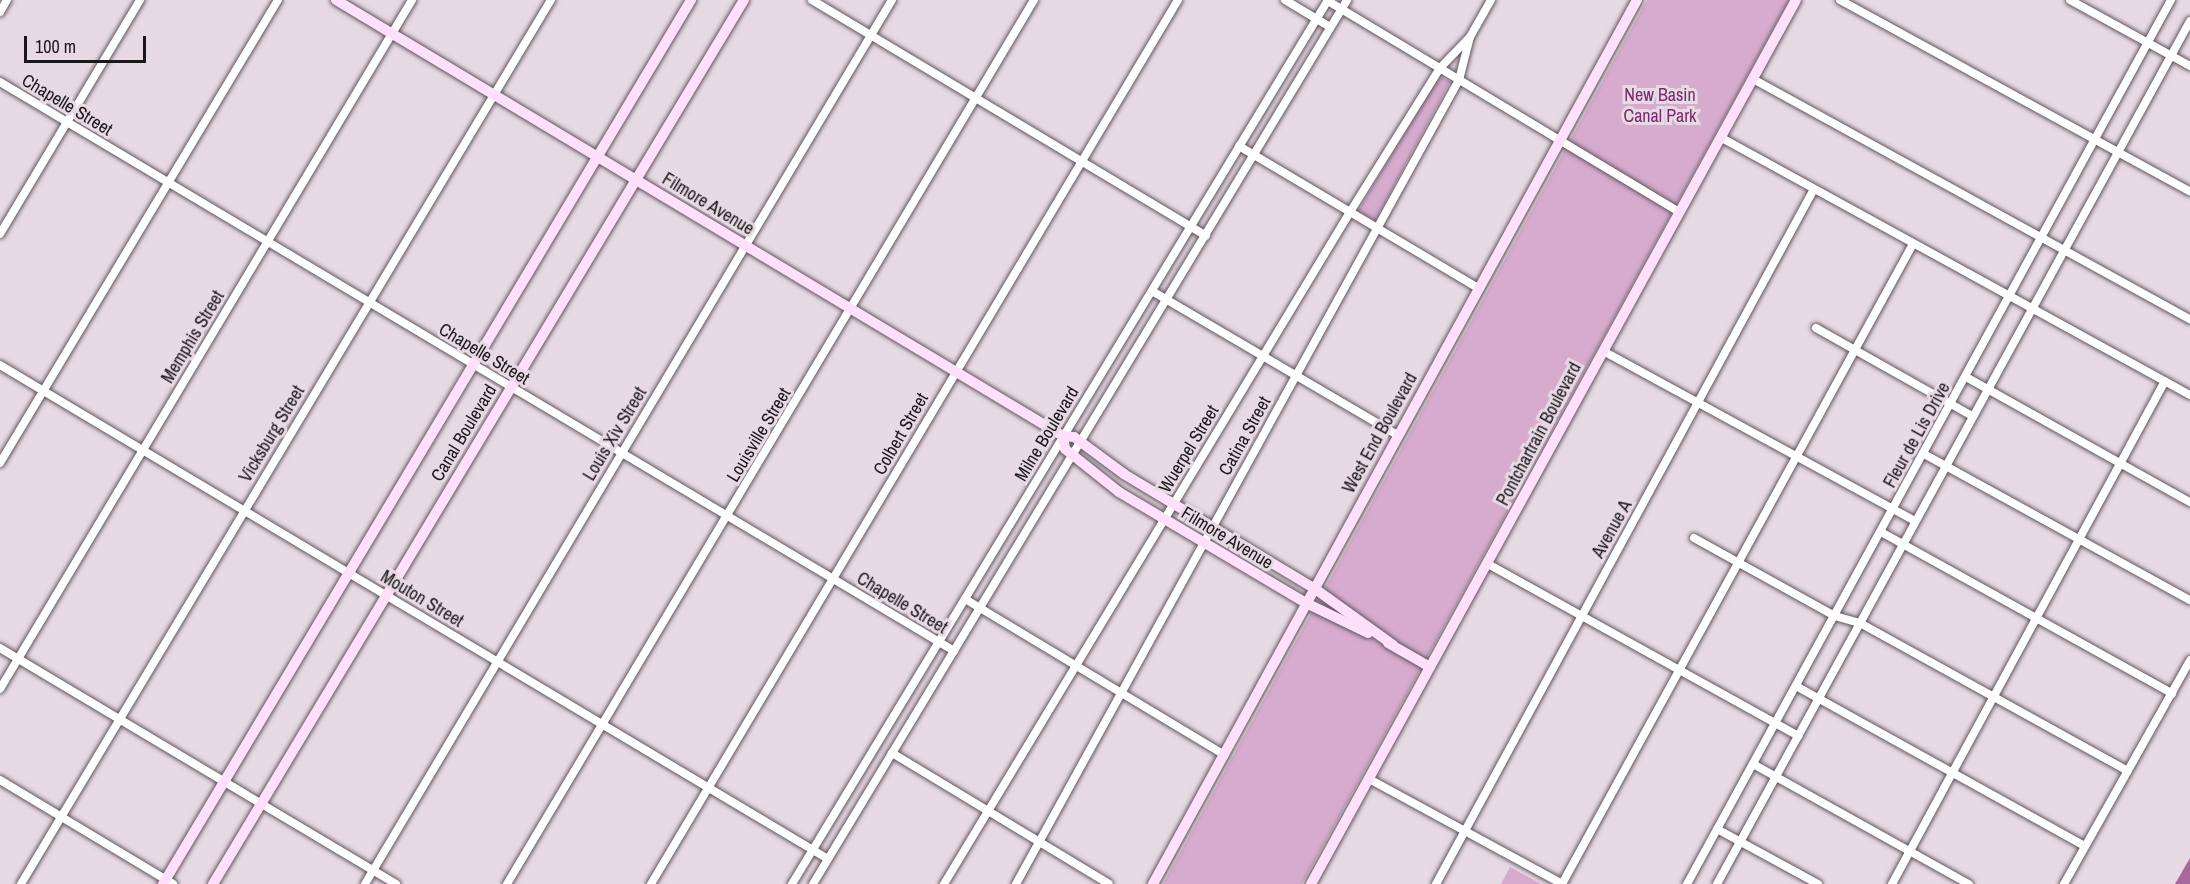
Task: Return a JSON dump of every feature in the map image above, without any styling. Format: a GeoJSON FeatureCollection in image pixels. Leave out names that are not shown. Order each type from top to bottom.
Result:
{"type":"FeatureCollection","features":[{"type":"Feature","properties":{"kind":"main road","name":"Filmore Avenue"},"geometry":{"type":"LineString","coordinates":[[336,0],[1063,436],[1080,442],[1173,505],[1314,588],[1393,645]]}},
{"type":"Feature","properties":{"kind":"main road","name":"Canal Boulevard"},"geometry":{"type":"LineString","coordinates":[[167,883],[224,782],[691,0]]}},
{"type":"Feature","properties":{"kind":"main road","name":"Canal Boulevard"},"geometry":{"type":"LineString","coordinates":[[213,884],[744,0]]}},
{"type":"Feature","properties":{"kind":"main road","name":"West End Boulevard"},"geometry":{"type":"LineString","coordinates":[[1153,884],[1637,0]]}},
{"type":"Feature","properties":{"kind":"main road","name":"Pontchartrain Boulevard"},"geometry":{"type":"LineString","coordinates":[[1311,884],[1796,0]]}},
{"type":"Feature","properties":{"kind":"main road","name":"Filmore Avenue"},"geometry":{"type":"LineString","coordinates":[[1063,436],[1065,449],[1119,492],[1306,603],[1393,645],[1430,667]]}},
{"type":"Feature","properties":{"kind":"street"},"geometry":{"type":"LineString","coordinates":[[0,12],[7,0]]}},
{"type":"Feature","properties":{"kind":"street"},"geometry":{"type":"LineString","coordinates":[[0,234],[140,0]]}},
{"type":"Feature","properties":{"kind":"street"},"geometry":{"type":"LineString","coordinates":[[0,463],[278,0]]}},
{"type":"Feature","properties":{"kind":"street","name":"Memphis Street"},"geometry":{"type":"LineString","coordinates":[[0,689],[412,0]]}},
{"type":"Feature","properties":{"kind":"street","name":"Vicksburg Street"},"geometry":{"type":"LineString","coordinates":[[21,884],[551,0]]}},
{"type":"Feature","properties":{"kind":"street"},"geometry":{"type":"LineString","coordinates":[[812,0],[1206,236]]}},
{"type":"Feature","properties":{"kind":"street","name":"Louis Xiv Street"},"geometry":{"type":"LineString","coordinates":[[365,884],[892,0]]}},
{"type":"Feature","properties":{"kind":"street","name":"Louisville Street"},"geometry":{"type":"LineString","coordinates":[[507,884],[852,309],[974,97],[1034,0]]}},
{"type":"Feature","properties":{"kind":"street","name":"Colbert Street"},"geometry":{"type":"LineString","coordinates":[[651,884],[1080,160],[1178,0]]}},
{"type":"Feature","properties":{"kind":"street"},"geometry":{"type":"LineString","coordinates":[[1285,0],[1330,27]]}},
{"type":"Feature","properties":{"kind":"street"},"geometry":{"type":"LineString","coordinates":[[1328,0],[1679,212]]}},
{"type":"Feature","properties":{"kind":"street","name":"Milne Boulevard"},"geometry":{"type":"LineString","coordinates":[[792,884],[1328,0]]}},
{"type":"Feature","properties":{"kind":"street","name":"Milne Boulevard"},"geometry":{"type":"LineString","coordinates":[[813,884],[1347,0]]}},
{"type":"Feature","properties":{"kind":"street","name":"Catina Street"},"geometry":{"type":"LineString","coordinates":[[1016,884],[1459,80],[1470,37],[1491,0]]}},
{"type":"Feature","properties":{"kind":"street"},"geometry":{"type":"LineString","coordinates":[[1840,0],[2190,192]]}},
{"type":"Feature","properties":{"kind":"street"},"geometry":{"type":"LineString","coordinates":[[2070,0],[2190,66]]}},
{"type":"Feature","properties":{"kind":"street","name":"Fleur de Lis Drive"},"geometry":{"type":"LineString","coordinates":[[1687,884],[2096,141],[2171,0]]}},
{"type":"Feature","properties":{"kind":"street"},"geometry":{"type":"LineString","coordinates":[[1717,884],[2190,21]]}},
{"type":"Feature","properties":{"kind":"street","name":"Wuerpel Street"},"geometry":{"type":"LineString","coordinates":[[944,884],[1350,212],[1440,68],[1470,37]]}},
{"type":"Feature","properties":{"kind":"street"},"geometry":{"type":"LineString","coordinates":[[1753,79],[2190,319]]}},
{"type":"Feature","properties":{"kind":"street","name":"Chapelle Street"},"geometry":{"type":"LineString","coordinates":[[0,82],[954,651]]}},
{"type":"Feature","properties":{"kind":"street"},"geometry":{"type":"LineString","coordinates":[[1720,137],[2190,395]]}},
{"type":"Feature","properties":{"kind":"street"},"geometry":{"type":"LineString","coordinates":[[1239,146],[1480,289]]}},
{"type":"Feature","properties":{"kind":"street","name":"Avenue A"},"geometry":{"type":"LineString","coordinates":[[1436,884],[1814,189]]}},
{"type":"Feature","properties":{"kind":"street"},"geometry":{"type":"LineString","coordinates":[[1369,779],[1562,884],[1913,244]]}},
{"type":"Feature","properties":{"kind":"street"},"geometry":{"type":"LineString","coordinates":[[1152,291],[1262,358],[1397,435]]}},
{"type":"Feature","properties":{"kind":"street"},"geometry":{"type":"LineString","coordinates":[[1816,328],[1972,416]]}},
{"type":"Feature","properties":{"kind":"street"},"geometry":{"type":"LineString","coordinates":[[1603,351],[1915,521]]}},
{"type":"Feature","properties":{"kind":"street","name":"Mouton Street"},"geometry":{"type":"LineString","coordinates":[[0,365],[828,859]]}},
{"type":"Feature","properties":{"kind":"street"},"geometry":{"type":"LineString","coordinates":[[1966,377],[2190,502]]}},
{"type":"Feature","properties":{"kind":"street"},"geometry":{"type":"LineString","coordinates":[[1892,884],[2166,381]]}},
{"type":"Feature","properties":{"kind":"street"},"geometry":{"type":"LineString","coordinates":[[1924,454],[2190,600]]}},
{"type":"Feature","properties":{"kind":"street"},"geometry":{"type":"LineString","coordinates":[[1881,532],[2172,693]]}},
{"type":"Feature","properties":{"kind":"street"},"geometry":{"type":"LineString","coordinates":[[1694,538],[1835,616],[1860,623],[2128,771]]}},
{"type":"Feature","properties":{"kind":"street"},"geometry":{"type":"LineString","coordinates":[[1488,564],[1798,736]]}},
{"type":"Feature","properties":{"kind":"street","name":"Chapelle Street"},"geometry":{"type":"LineString","coordinates":[[965,599],[1225,755]]}},
{"type":"Feature","properties":{"kind":"street"},"geometry":{"type":"LineString","coordinates":[[0,648],[396,884]]}},
{"type":"Feature","properties":{"kind":"street"},"geometry":{"type":"LineString","coordinates":[[2064,884],[2190,660]]}},
{"type":"Feature","properties":{"kind":"street"},"geometry":{"type":"LineString","coordinates":[[1796,686],[2085,846]]}},
{"type":"Feature","properties":{"kind":"street"},"geometry":{"type":"LineString","coordinates":[[892,753],[1108,884]]}},
{"type":"Feature","properties":{"kind":"street"},"geometry":{"type":"LineString","coordinates":[[1753,764],[1969,884]]}},
{"type":"Feature","properties":{"kind":"street"},"geometry":{"type":"LineString","coordinates":[[0,780],[62,816],[167,883]]}},
{"type":"Feature","properties":{"kind":"street"},"geometry":{"type":"LineString","coordinates":[[1717,829],[1818,884]]}},
{"type":"Feature","properties":{"kind":"green space","name":"New Basin Canal Park"},"geometry":{"type":"Polygon","coordinates":[[[1647,0],[1789,0],[1302,884],[1163,884],[1647,0]]]}},
{"type":"Feature","properties":{"kind":"green space"},"geometry":{"type":"Polygon","coordinates":[[[1439,76],[1450,82],[1375,221],[1358,211],[1439,76]]]}},
{"type":"Feature","properties":{"kind":"green space"},"geometry":{"type":"Polygon","coordinates":[[[1510,867],[1541,884],[1501,884],[1510,867]]]}},
{"type":"Feature","properties":{"kind":"shaded area"},"geometry":{"type":"Polygon","coordinates":[[[2190,858],[2190,884],[2175,884],[2190,858]]]}}]}
